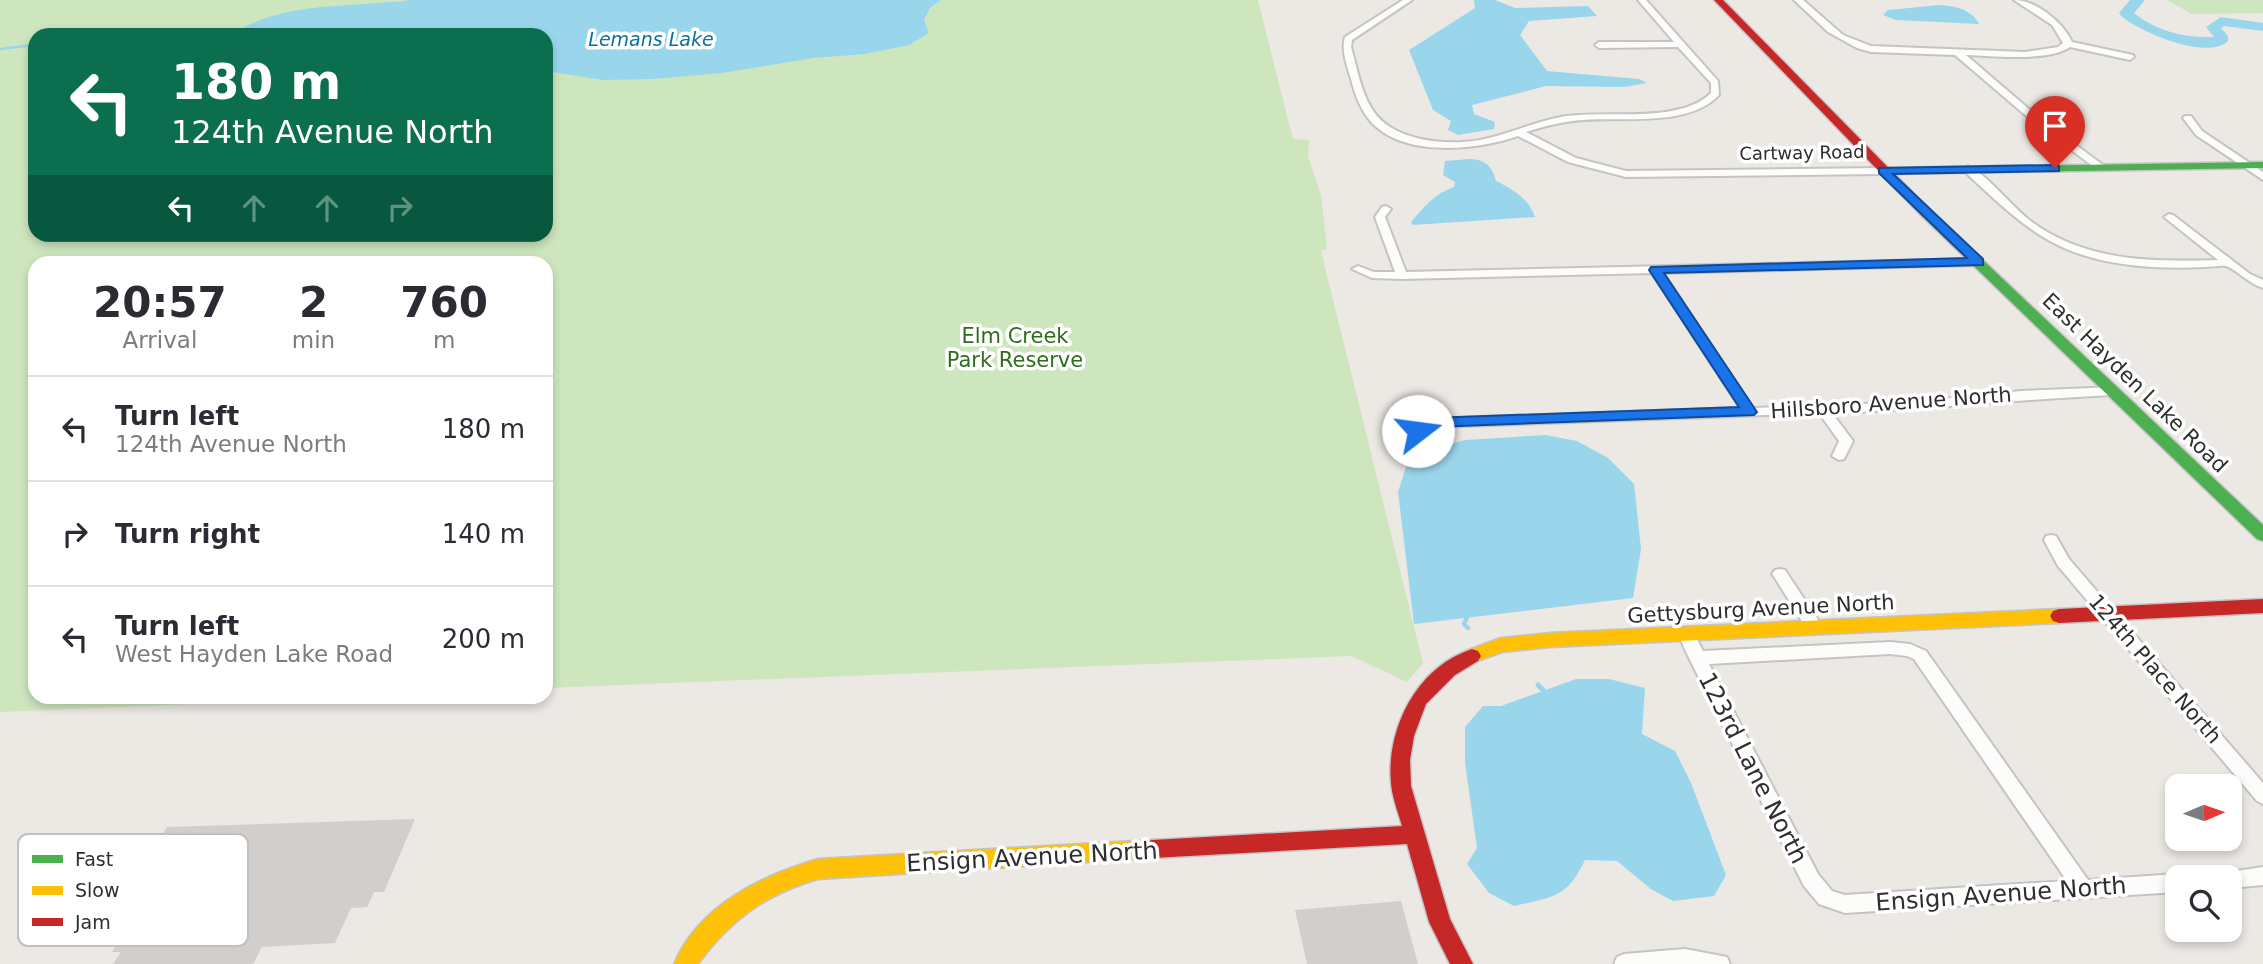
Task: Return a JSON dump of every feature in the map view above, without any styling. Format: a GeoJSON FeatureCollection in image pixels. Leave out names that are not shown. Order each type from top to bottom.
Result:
{"type":"FeatureCollection","features":[{"type":"Feature","properties":{"kind":"street"},"geometry":{"type":"LineString","coordinates":[[1408,0],[1348,38],[1347,47],[1373,120],[1402,136],[1435,144],[1476,144],[1570,118],[1680,111],[1708,103],[1716,93],[1715,83],[1642,0]]}},
{"type":"Feature","properties":{"kind":"street","name":"East Hayden Lake Road"},"geometry":{"type":"LineString","coordinates":[[1718,0],[1883,171],[2263,535]]}},
{"type":"Feature","properties":{"kind":"street"},"geometry":{"type":"LineString","coordinates":[[1798,0],[1850,44],[1879,50],[2025,55],[2061,49],[2068,44],[2130,57]]}},
{"type":"Feature","properties":{"kind":"street"},"geometry":{"type":"LineString","coordinates":[[2018,0],[2059,28],[2066,35],[2068,44]]}},
{"type":"Feature","properties":{"kind":"street"},"geometry":{"type":"LineString","coordinates":[[1599,45],[1680,44]]}},
{"type":"Feature","properties":{"kind":"street"},"geometry":{"type":"LineString","coordinates":[[1956,51],[1972,68],[2034,118],[2102,168]]}},
{"type":"Feature","properties":{"kind":"street"},"geometry":{"type":"LineString","coordinates":[[2188,118],[2199,133],[2263,177]]}},
{"type":"Feature","properties":{"kind":"street","name":"Cartway Road"},"geometry":{"type":"LineString","coordinates":[[1518,132],[1572,160],[1626,174],[2263,165]]}},
{"type":"Feature","properties":{"kind":"street"},"geometry":{"type":"LineString","coordinates":[[1968,169],[2026,222],[2077,249],[2122,262],[2144,265],[2230,264]]}},
{"type":"Feature","properties":{"kind":"street"},"geometry":{"type":"LineString","coordinates":[[1386,209],[1380,216],[1402,276]]}},
{"type":"Feature","properties":{"kind":"street"},"geometry":{"type":"LineString","coordinates":[[2169,217],[2230,264],[2263,285]]}},
{"type":"Feature","properties":{"kind":"street"},"geometry":{"type":"LineString","coordinates":[[1358,269],[1372,275],[1402,276],[1978,262]]}},
{"type":"Feature","properties":{"kind":"street"},"geometry":{"type":"LineString","coordinates":[[1655,270],[1749,412]]}},
{"type":"Feature","properties":{"kind":"street","name":"Hillsboro Avenue North"},"geometry":{"type":"LineString","coordinates":[[1418,431],[1430,423],[1941,405],[2021,395],[2115,391]]}},
{"type":"Feature","properties":{"kind":"street"},"geometry":{"type":"LineString","coordinates":[[1822,409],[1846,441],[1839,456]]}},
{"type":"Feature","properties":{"kind":"street","name":"124th Place North"},"geometry":{"type":"LineString","coordinates":[[2051,540],[2063,562],[2263,796]]}},
{"type":"Feature","properties":{"kind":"street"},"geometry":{"type":"LineString","coordinates":[[1780,574],[1814,627]]}},
{"type":"Feature","properties":{"kind":"street","name":"Gettysburg Avenue North"},"geometry":{"type":"LineString","coordinates":[[1462,964],[1440,922],[1401,786],[1400,760],[1404,736],[1418,700],[1448,670],[1483,651],[1522,642],[2263,606]]}},
{"type":"Feature","properties":{"kind":"street","name":"123rd Lane North"},"geometry":{"type":"LineString","coordinates":[[1686,634],[1811,880],[1826,898]]}},
{"type":"Feature","properties":{"kind":"street"},"geometry":{"type":"LineString","coordinates":[[1697,657],[1890,648],[1910,650],[1927,663],[2083,889]]}},
{"type":"Feature","properties":{"kind":"street","name":"Ensign Avenue North"},"geometry":{"type":"LineString","coordinates":[[685,964],[704,935],[734,904],[787,877],[818,869],[1415,834]]}},
{"type":"Feature","properties":{"kind":"street"},"geometry":{"type":"LineString","coordinates":[[2242,878],[2263,876]]}},
{"type":"Feature","properties":{"kind":"street","name":"Ensign Avenue North"},"geometry":{"type":"LineString","coordinates":[[1826,898],[1845,904],[2165,884]]}},
{"type":"Feature","properties":{"kind":"street"},"geometry":{"type":"LineString","coordinates":[[1624,964],[1685,959],[1720,964]]}},
{"type":"Feature","properties":{"kind":"green space","name":"Elm Creek Park Reserve"},"geometry":{"type":"Polygon","coordinates":[[[0,0],[1258,0],[1293,139],[1309,140],[1308,156],[1321,195],[1327,249],[1321,251],[1423,663],[1407,682],[1351,656],[553,688],[553,256],[28,256],[28,704],[191,704],[0,712],[0,0]]]}},
{"type":"Feature","properties":{"kind":"green space"},"geometry":{"type":"Polygon","coordinates":[[[2167,0],[2263,0],[2263,13],[2192,14],[2167,0]]]}},
{"type":"Feature","properties":{"kind":"water","name":"Lemans Lake"},"geometry":{"type":"Polygon","coordinates":[[[941,0],[930,8],[924,20],[929,33],[909,45],[865,54],[814,58],[722,73],[653,79],[603,80],[553,72],[553,28],[245,28],[273,16],[295,11],[388,2],[941,0]]]}},
{"type":"Feature","properties":{"kind":"water"},"geometry":{"type":"Polygon","coordinates":[[[1474,0],[1495,0],[1515,8],[1588,6],[1597,16],[1529,21],[1520,35],[1547,71],[1639,79],[1647,83],[1624,87],[1546,86],[1472,105],[1474,114],[1495,122],[1494,129],[1458,135],[1448,130],[1451,121],[1433,110],[1409,50],[1475,8],[1474,0]]]}},
{"type":"Feature","properties":{"kind":"water"},"geometry":{"type":"Polygon","coordinates":[[[1939,5],[1962,9],[1972,15],[1979,24],[1896,20],[1883,15],[1888,10],[1939,5]]]}},
{"type":"Feature","properties":{"kind":"water"},"geometry":{"type":"Polygon","coordinates":[[[1470,159],[1488,165],[1496,181],[1520,195],[1535,217],[1413,225],[1411,222],[1430,202],[1454,187],[1455,182],[1443,175],[1445,161],[1470,159]]]}},
{"type":"Feature","properties":{"kind":"water"},"geometry":{"type":"Polygon","coordinates":[[[1545,435],[1577,441],[1608,458],[1634,484],[1641,549],[1633,598],[1414,624],[1398,492],[1406,467],[1415,454],[1465,440],[1545,435]]]}},
{"type":"Feature","properties":{"kind":"water"},"geometry":{"type":"Polygon","coordinates":[[[1576,679],[1609,679],[1645,688],[1642,734],[1675,751],[1691,783],[1726,875],[1714,896],[1673,901],[1651,889],[1617,861],[1585,860],[1565,889],[1549,898],[1514,906],[1489,893],[1467,864],[1477,848],[1465,763],[1465,727],[1483,706],[1501,706],[1576,679]]]}},
{"type":"Feature","properties":{"kind":"building"},"geometry":{"type":"Polygon","coordinates":[[[415,819],[384,892],[374,892],[367,907],[351,908],[335,943],[262,947],[253,964],[113,964],[121,952],[112,952],[115,946],[248,946],[248,834],[163,834],[167,827],[415,819]]]}},
{"type":"Feature","properties":{"kind":"building"},"geometry":{"type":"Polygon","coordinates":[[[1401,901],[1418,964],[1307,964],[1295,910],[1401,901]]]}},
{"type":"Feature","properties":{"kind":"waterway"},"geometry":{"type":"LineString","coordinates":[[2138,0],[2126,13],[2135,21],[2158,32],[2183,39],[2221,41],[2221,36],[2213,27],[2221,21],[2263,27]]}},
{"type":"Feature","properties":{"kind":"waterway"},"geometry":{"type":"LineString","coordinates":[[0,49],[28,46]]}},
{"type":"Feature","properties":{"kind":"waterway"},"geometry":{"type":"LineString","coordinates":[[1468,615],[1464,624],[1468,628]]}},
{"type":"Feature","properties":{"kind":"waterway"},"geometry":{"type":"LineString","coordinates":[[1538,685],[1544,691]]}},
{"type":"Feature","properties":{"kind":"traffic: fast"},"geometry":{"type":"LineString","coordinates":[[1883,171],[2263,165]]}},
{"type":"Feature","properties":{"kind":"traffic: fast"},"geometry":{"type":"LineString","coordinates":[[1927,214],[2263,535]]}},
{"type":"Feature","properties":{"kind":"traffic: slow"},"geometry":{"type":"LineString","coordinates":[[1472,656],[1501,645],[1550,640],[2059,616]]}},
{"type":"Feature","properties":{"kind":"traffic: slow"},"geometry":{"type":"LineString","coordinates":[[685,964],[712,928],[741,902],[775,883],[818,869],[1152,849]]}},
{"type":"Feature","properties":{"kind":"traffic: jam"},"geometry":{"type":"LineString","coordinates":[[1718,0],[1927,214]]}},
{"type":"Feature","properties":{"kind":"traffic: jam"},"geometry":{"type":"LineString","coordinates":[[2059,616],[2263,606]]}},
{"type":"Feature","properties":{"kind":"traffic: jam"},"geometry":{"type":"LineString","coordinates":[[1462,964],[1440,922],[1401,786],[1400,760],[1404,736],[1418,700],[1448,670],[1472,656]]}},
{"type":"Feature","properties":{"kind":"traffic: jam"},"geometry":{"type":"LineString","coordinates":[[1152,849],[1415,834]]}},
{"type":"Feature","properties":{"kind":"route"},"geometry":{"type":"LineString","coordinates":[[1418,431],[1430,423],[1749,412],[1655,270],[1978,262],[1883,171],[2055,168]]}}]}
